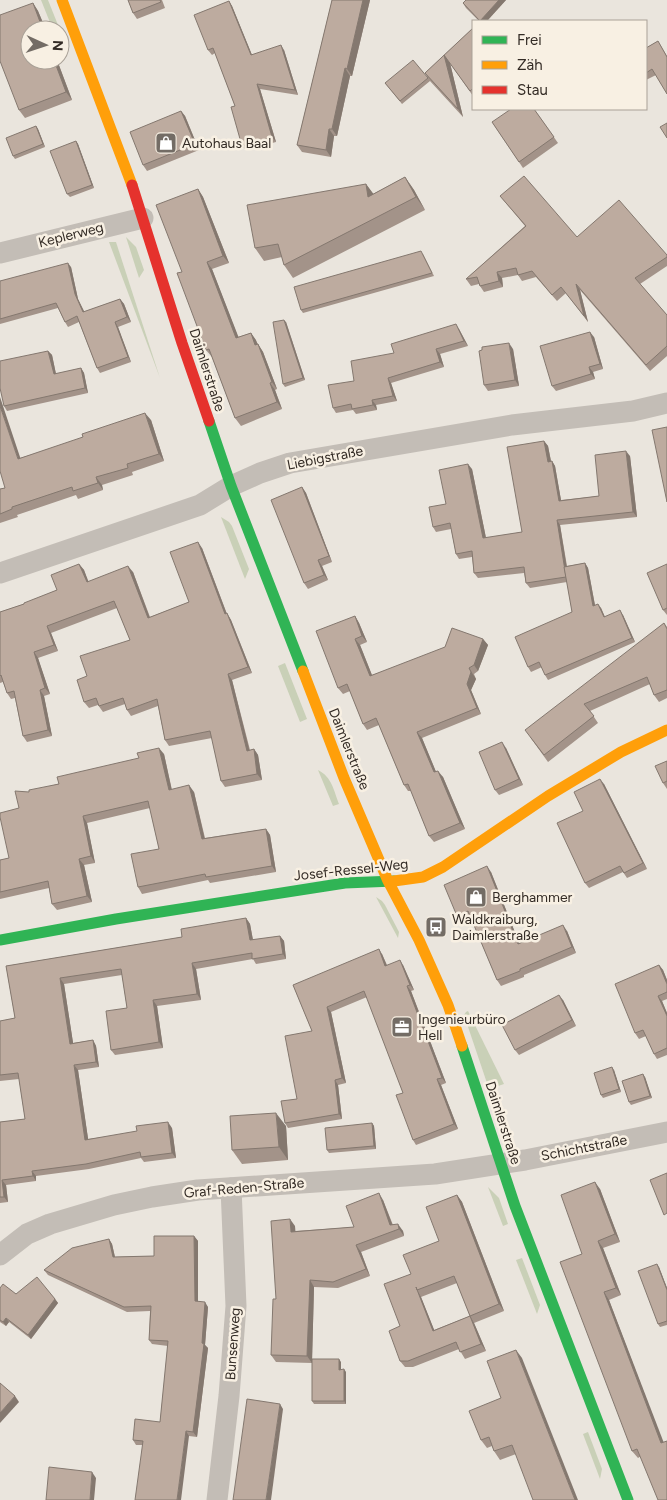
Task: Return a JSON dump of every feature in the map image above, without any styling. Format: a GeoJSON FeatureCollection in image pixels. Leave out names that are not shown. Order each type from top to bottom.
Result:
{"type":"FeatureCollection","features":[{"type":"Feature","properties":{"kind":"street","name":"Daimlerstraße"},"geometry":{"type":"LineString","coordinates":[[62,0],[126,166],[182,343],[231,486],[344,778],[388,881],[419,940],[448,1005],[519,1216],[628,1500]]}},
{"type":"Feature","properties":{"kind":"street","name":"Keplerweg"},"geometry":{"type":"LineString","coordinates":[[0,253],[143,218]]}},
{"type":"Feature","properties":{"kind":"street","name":"Liebigstraße"},"geometry":{"type":"LineString","coordinates":[[0,573],[200,505],[231,486],[267,470],[290,464],[336,454],[512,425],[634,411],[667,403]]}},
{"type":"Feature","properties":{"kind":"street","name":"Josef-Ressel-Weg"},"geometry":{"type":"LineString","coordinates":[[0,940],[116,919],[345,883],[407,880],[423,877],[443,867],[572,781],[621,752],[667,730]]}},
{"type":"Feature","properties":{"kind":"street","name":"Schichtstraße"},"geometry":{"type":"LineString","coordinates":[[501,1164],[667,1132]]}},
{"type":"Feature","properties":{"kind":"street","name":"Graf-Reden-Straße"},"geometry":{"type":"LineString","coordinates":[[0,1255],[27,1234],[50,1224],[114,1205],[152,1198],[198,1190],[435,1174],[501,1164]]}},
{"type":"Feature","properties":{"kind":"street","name":"Bunsenweg"},"geometry":{"type":"LineString","coordinates":[[217,1500],[229,1396],[236,1306],[232,1188]]}},
{"type":"Feature","properties":{"kind":"green space"},"geometry":{"type":"Polygon","coordinates":[[[41,0],[48,0],[56,20],[49,20],[41,0]]]}},
{"type":"Feature","properties":{"kind":"green space"},"geometry":{"type":"Polygon","coordinates":[[[126,237],[136,247],[144,270],[139,278],[126,237]]]}},
{"type":"Feature","properties":{"kind":"green space"},"geometry":{"type":"Polygon","coordinates":[[[109,242],[116,242],[160,378],[109,242]]]}},
{"type":"Feature","properties":{"kind":"green space"},"geometry":{"type":"Polygon","coordinates":[[[221,517],[232,526],[249,569],[245,579],[221,517]]]}},
{"type":"Feature","properties":{"kind":"green space"},"geometry":{"type":"Polygon","coordinates":[[[285,663],[307,719],[300,722],[278,666],[285,663]]]}},
{"type":"Feature","properties":{"kind":"green space"},"geometry":{"type":"Polygon","coordinates":[[[318,770],[329,780],[339,804],[333,806],[318,770]]]}},
{"type":"Feature","properties":{"kind":"green space"},"geometry":{"type":"Polygon","coordinates":[[[376,897],[385,905],[399,932],[398,938],[376,897]]]}},
{"type":"Feature","properties":{"kind":"green space"},"geometry":{"type":"Polygon","coordinates":[[[468,1011],[504,1084],[489,1089],[464,1015],[468,1011]]]}},
{"type":"Feature","properties":{"kind":"green space"},"geometry":{"type":"Polygon","coordinates":[[[488,1187],[499,1198],[508,1224],[503,1226],[488,1187]]]}},
{"type":"Feature","properties":{"kind":"green space"},"geometry":{"type":"Polygon","coordinates":[[[522,1258],[540,1305],[537,1314],[516,1260],[522,1258]]]}},
{"type":"Feature","properties":{"kind":"green space"},"geometry":{"type":"Polygon","coordinates":[[[588,1432],[602,1469],[600,1479],[583,1434],[588,1432]]]}},
{"type":"Feature","properties":{"kind":"building"},"geometry":{"type":"Polygon","coordinates":[[[128,0],[160,0],[161,2],[133,13],[128,0]]]}},
{"type":"Feature","properties":{"kind":"building"},"geometry":{"type":"Polygon","coordinates":[[[332,0],[363,0],[347,69],[345,68],[332,129],[329,129],[326,150],[297,145],[332,0]]]}},
{"type":"Feature","properties":{"kind":"building"},"geometry":{"type":"Polygon","coordinates":[[[466,0],[499,0],[481,20],[463,3],[466,0]]]}},
{"type":"Feature","properties":{"kind":"building"},"geometry":{"type":"Polygon","coordinates":[[[229,1],[251,55],[281,45],[295,90],[257,84],[272,137],[242,146],[231,107],[235,106],[213,48],[208,50],[194,15],[229,1]]]}},
{"type":"Feature","properties":{"kind":"building"},"geometry":{"type":"Polygon","coordinates":[[[33,3],[39,20],[20,20],[20,70],[58,70],[66,92],[19,110],[0,61],[0,15],[33,3]]]}},
{"type":"Feature","properties":{"kind":"building"},"geometry":{"type":"Polygon","coordinates":[[[472,29],[472,89],[470,91],[444,55],[472,29]]]}},
{"type":"Feature","properties":{"kind":"building"},"geometry":{"type":"Polygon","coordinates":[[[658,41],[667,57],[667,94],[652,69],[647,72],[647,47],[658,41]]]}},
{"type":"Feature","properties":{"kind":"building"},"geometry":{"type":"Polygon","coordinates":[[[444,55],[458,109],[425,73],[444,55]]]}},
{"type":"Feature","properties":{"kind":"building"},"geometry":{"type":"Polygon","coordinates":[[[413,60],[428,78],[400,101],[385,83],[413,60]]]}},
{"type":"Feature","properties":{"kind":"building"},"geometry":{"type":"Polygon","coordinates":[[[510,110],[535,110],[554,137],[519,162],[492,122],[510,110]]]}},
{"type":"Feature","properties":{"kind":"building","name":"Autohaus Baal"},"geometry":{"type":"Polygon","coordinates":[[[181,111],[195,144],[143,165],[130,132],[181,111]]]}},
{"type":"Feature","properties":{"kind":"building"},"geometry":{"type":"Polygon","coordinates":[[[667,123],[667,138],[660,127],[667,123]]]}},
{"type":"Feature","properties":{"kind":"building"},"geometry":{"type":"Polygon","coordinates":[[[36,126],[43,144],[13,156],[6,138],[36,126]]]}},
{"type":"Feature","properties":{"kind":"building"},"geometry":{"type":"Polygon","coordinates":[[[76,141],[92,185],[67,194],[50,151],[76,141]]]}},
{"type":"Feature","properties":{"kind":"building"},"geometry":{"type":"Polygon","coordinates":[[[524,176],[577,237],[619,200],[667,255],[667,257],[635,278],[667,315],[667,346],[646,365],[576,284],[584,316],[561,287],[552,295],[532,271],[518,275],[516,268],[497,272],[499,281],[480,286],[477,277],[466,279],[526,226],[500,196],[524,176]]]}},
{"type":"Feature","properties":{"kind":"building"},"geometry":{"type":"Polygon","coordinates":[[[405,177],[416,197],[284,265],[278,244],[255,248],[247,205],[366,184],[368,197],[405,177]]]}},
{"type":"Feature","properties":{"kind":"building"},"geometry":{"type":"Polygon","coordinates":[[[198,189],[223,256],[207,262],[236,338],[251,333],[255,345],[258,344],[277,402],[235,418],[209,349],[206,350],[177,273],[182,272],[156,205],[198,189]]]}},
{"type":"Feature","properties":{"kind":"building"},"geometry":{"type":"Polygon","coordinates":[[[421,251],[432,273],[301,310],[294,287],[421,251]]]}},
{"type":"Feature","properties":{"kind":"building"},"geometry":{"type":"Polygon","coordinates":[[[68,263],[75,294],[83,312],[120,299],[127,317],[115,322],[128,357],[97,368],[77,316],[65,322],[56,303],[0,319],[0,281],[68,263]]]}},
{"type":"Feature","properties":{"kind":"building"},"geometry":{"type":"Polygon","coordinates":[[[284,320],[303,378],[283,384],[273,322],[284,320]]]}},
{"type":"Feature","properties":{"kind":"building"},"geometry":{"type":"Polygon","coordinates":[[[456,324],[464,341],[436,349],[440,362],[388,378],[393,396],[372,400],[373,405],[352,409],[351,404],[333,408],[328,385],[354,381],[351,361],[394,353],[391,344],[456,324]]]}},
{"type":"Feature","properties":{"kind":"building"},"geometry":{"type":"Polygon","coordinates":[[[590,332],[600,364],[589,367],[591,374],[552,386],[540,346],[590,332]]]}},
{"type":"Feature","properties":{"kind":"building"},"geometry":{"type":"Polygon","coordinates":[[[509,343],[515,380],[484,385],[479,351],[482,350],[482,347],[509,343]]]}},
{"type":"Feature","properties":{"kind":"building"},"geometry":{"type":"Polygon","coordinates":[[[48,351],[54,374],[81,368],[85,388],[4,406],[0,388],[0,361],[48,351]]]}},
{"type":"Feature","properties":{"kind":"building"},"geometry":{"type":"Polygon","coordinates":[[[0,406],[18,459],[83,437],[82,434],[145,413],[159,454],[127,464],[128,468],[96,477],[98,483],[73,491],[72,487],[12,507],[12,509],[0,514],[0,489],[5,488],[0,471],[0,406]]]}},
{"type":"Feature","properties":{"kind":"building"},"geometry":{"type":"Polygon","coordinates":[[[667,427],[667,502],[652,430],[667,427]]]}},
{"type":"Feature","properties":{"kind":"building"},"geometry":{"type":"Polygon","coordinates":[[[544,441],[548,462],[552,461],[559,501],[599,496],[595,455],[626,451],[633,512],[557,520],[566,577],[526,583],[524,567],[474,573],[472,551],[456,554],[450,523],[433,527],[429,507],[446,504],[439,470],[468,464],[483,538],[522,532],[507,447],[544,441]]]}},
{"type":"Feature","properties":{"kind":"building"},"geometry":{"type":"Polygon","coordinates":[[[302,487],[329,556],[318,560],[324,575],[304,583],[271,500],[302,487]]]}},
{"type":"Feature","properties":{"kind":"building"},"geometry":{"type":"Polygon","coordinates":[[[198,542],[225,614],[227,613],[248,667],[228,674],[247,751],[254,749],[257,774],[221,781],[210,731],[165,740],[157,699],[127,710],[123,698],[99,706],[96,698],[84,702],[77,680],[87,676],[80,656],[130,640],[114,601],[47,626],[54,645],[34,652],[45,688],[40,690],[48,730],[23,736],[14,691],[7,693],[0,676],[0,612],[57,590],[51,575],[79,564],[87,582],[128,566],[148,618],[189,602],[170,552],[198,542]]]}},
{"type":"Feature","properties":{"kind":"building"},"geometry":{"type":"Polygon","coordinates":[[[585,563],[593,606],[598,604],[604,617],[620,610],[632,638],[545,675],[539,662],[528,667],[515,637],[572,612],[564,567],[585,563]]]}},
{"type":"Feature","properties":{"kind":"building"},"geometry":{"type":"Polygon","coordinates":[[[667,564],[667,608],[663,610],[647,573],[667,564]]]}},
{"type":"Feature","properties":{"kind":"building"},"geometry":{"type":"Polygon","coordinates":[[[355,616],[362,636],[355,639],[370,676],[445,647],[452,628],[483,639],[474,665],[469,668],[471,672],[467,684],[477,708],[417,732],[434,772],[438,771],[460,823],[429,836],[408,784],[404,785],[376,718],[363,724],[347,684],[338,688],[316,631],[355,616]]]}},
{"type":"Feature","properties":{"kind":"building"},"geometry":{"type":"Polygon","coordinates":[[[664,623],[667,629],[667,690],[654,695],[647,677],[584,704],[594,716],[544,755],[525,730],[664,623]]]}},
{"type":"Feature","properties":{"kind":"building"},"geometry":{"type":"Polygon","coordinates":[[[502,742],[519,779],[495,790],[479,752],[502,742]]]}},
{"type":"Feature","properties":{"kind":"building"},"geometry":{"type":"Polygon","coordinates":[[[159,748],[169,790],[189,785],[202,839],[266,829],[272,866],[206,877],[205,874],[138,887],[131,854],[159,849],[148,801],[83,816],[91,856],[79,859],[87,896],[52,904],[48,881],[0,892],[0,860],[9,858],[0,813],[19,808],[15,791],[29,792],[29,790],[59,784],[57,777],[139,758],[137,753],[159,748]]]}},
{"type":"Feature","properties":{"kind":"building"},"geometry":{"type":"Polygon","coordinates":[[[667,761],[667,781],[663,783],[655,766],[667,761]]]}},
{"type":"Feature","properties":{"kind":"building"},"geometry":{"type":"Polygon","coordinates":[[[600,779],[643,863],[624,873],[620,866],[585,883],[557,823],[583,811],[574,792],[600,779]]]}},
{"type":"Feature","properties":{"kind":"building"},"geometry":{"type":"Polygon","coordinates":[[[487,866],[518,944],[563,925],[572,947],[497,980],[468,911],[457,916],[444,885],[487,866]]]}},
{"type":"Feature","properties":{"kind":"building"},"geometry":{"type":"Polygon","coordinates":[[[246,918],[250,940],[280,936],[283,954],[252,959],[252,953],[192,963],[197,994],[153,1000],[159,1042],[111,1050],[106,1011],[127,1008],[121,969],[60,978],[70,1044],[93,1040],[96,1062],[74,1065],[85,1140],[137,1131],[136,1126],[168,1122],[172,1153],[141,1157],[140,1152],[86,1164],[32,1171],[33,1176],[2,1180],[4,1197],[0,1197],[0,1122],[25,1119],[18,1073],[0,1075],[0,1021],[15,1018],[6,966],[182,937],[181,929],[246,918]]]}},
{"type":"Feature","properties":{"kind":"building"},"geometry":{"type":"Polygon","coordinates":[[[379,949],[385,966],[400,960],[410,985],[407,986],[442,1078],[437,1079],[454,1124],[413,1140],[396,1095],[403,1093],[364,991],[327,1007],[342,1078],[335,1080],[339,1114],[285,1123],[281,1101],[297,1099],[285,1036],[312,1031],[293,985],[379,949]]]}},
{"type":"Feature","properties":{"kind":"building"},"geometry":{"type":"Polygon","coordinates":[[[659,965],[667,984],[667,992],[658,996],[667,1016],[667,1048],[654,1054],[643,1030],[635,1033],[615,984],[659,965]]]}},
{"type":"Feature","properties":{"kind":"building"},"geometry":{"type":"Polygon","coordinates":[[[559,995],[572,1020],[515,1050],[502,1025],[559,995]]]}},
{"type":"Feature","properties":{"kind":"building"},"geometry":{"type":"Polygon","coordinates":[[[612,1067],[619,1089],[601,1095],[594,1073],[612,1067]]]}},
{"type":"Feature","properties":{"kind":"building"},"geometry":{"type":"Polygon","coordinates":[[[643,1074],[650,1096],[629,1102],[622,1081],[643,1074]]]}},
{"type":"Feature","properties":{"kind":"building"},"geometry":{"type":"Polygon","coordinates":[[[276,1113],[279,1147],[232,1150],[230,1116],[276,1113]]]}},
{"type":"Feature","properties":{"kind":"building"},"geometry":{"type":"Polygon","coordinates":[[[372,1123],[374,1146],[327,1150],[325,1128],[372,1123]]]}},
{"type":"Feature","properties":{"kind":"building"},"geometry":{"type":"Polygon","coordinates":[[[667,1173],[667,1213],[664,1215],[650,1180],[667,1173]]]}},
{"type":"Feature","properties":{"kind":"building"},"geometry":{"type":"Polygon","coordinates":[[[595,1182],[615,1234],[598,1241],[616,1288],[604,1292],[661,1443],[667,1441],[667,1500],[658,1500],[637,1449],[632,1451],[560,1262],[582,1254],[561,1195],[595,1182]]]}},
{"type":"Feature","properties":{"kind":"building"},"geometry":{"type":"Polygon","coordinates":[[[379,1193],[390,1225],[398,1224],[399,1229],[356,1245],[366,1269],[333,1282],[310,1280],[307,1356],[271,1355],[273,1299],[276,1299],[271,1221],[290,1219],[291,1232],[354,1227],[346,1206],[379,1193]]]}},
{"type":"Feature","properties":{"kind":"building"},"geometry":{"type":"Polygon","coordinates":[[[457,1195],[499,1304],[470,1316],[481,1344],[460,1352],[456,1342],[408,1361],[400,1361],[389,1331],[400,1326],[384,1284],[411,1274],[403,1255],[439,1241],[426,1207],[457,1195]],[[454,1276],[417,1290],[433,1331],[470,1316],[454,1276]]]}},
{"type":"Feature","properties":{"kind":"building"},"geometry":{"type":"Polygon","coordinates":[[[154,1236],[194,1236],[195,1301],[205,1302],[202,1343],[204,1344],[193,1432],[186,1431],[177,1500],[135,1500],[143,1441],[133,1440],[135,1419],[160,1422],[168,1341],[149,1340],[151,1306],[124,1307],[44,1270],[72,1248],[109,1239],[113,1257],[154,1256],[154,1236]]]}},
{"type":"Feature","properties":{"kind":"building"},"geometry":{"type":"Polygon","coordinates":[[[657,1264],[667,1290],[667,1321],[658,1324],[638,1271],[657,1264]]]}},
{"type":"Feature","properties":{"kind":"building"},"geometry":{"type":"Polygon","coordinates":[[[37,1277],[55,1299],[28,1335],[6,1318],[3,1322],[0,1320],[0,1288],[3,1284],[16,1294],[37,1277]]]}},
{"type":"Feature","properties":{"kind":"building"},"geometry":{"type":"Polygon","coordinates":[[[516,1350],[575,1500],[533,1500],[512,1445],[494,1451],[489,1437],[481,1440],[469,1411],[501,1398],[487,1361],[516,1350]]]}},
{"type":"Feature","properties":{"kind":"building"},"geometry":{"type":"Polygon","coordinates":[[[312,1359],[339,1359],[339,1370],[344,1369],[344,1401],[312,1401],[312,1359]]]}},
{"type":"Feature","properties":{"kind":"building"},"geometry":{"type":"Polygon","coordinates":[[[0,1383],[15,1396],[0,1413],[0,1383]]]}},
{"type":"Feature","properties":{"kind":"building"},"geometry":{"type":"Polygon","coordinates":[[[247,1399],[280,1404],[266,1500],[233,1500],[247,1399]]]}},
{"type":"Feature","properties":{"kind":"building"},"geometry":{"type":"Polygon","coordinates":[[[49,1467],[92,1472],[90,1500],[46,1500],[49,1467]]]}},
{"type":"Feature","properties":{"kind":"traffic: fast"},"geometry":{"type":"LineString","coordinates":[[209,421],[231,486],[303,671]]}},
{"type":"Feature","properties":{"kind":"traffic: fast"},"geometry":{"type":"LineString","coordinates":[[0,940],[116,919],[345,883],[394,881]]}},
{"type":"Feature","properties":{"kind":"traffic: fast"},"geometry":{"type":"LineString","coordinates":[[462,1046],[515,1206],[628,1500]]}},
{"type":"Feature","properties":{"kind":"traffic: slow"},"geometry":{"type":"LineString","coordinates":[[62,0],[132,185]]}},
{"type":"Feature","properties":{"kind":"traffic: slow"},"geometry":{"type":"LineString","coordinates":[[303,671],[344,778],[388,881],[419,940],[448,1005],[462,1046]]}},
{"type":"Feature","properties":{"kind":"traffic: slow"},"geometry":{"type":"LineString","coordinates":[[394,881],[423,877],[443,867],[548,796],[621,752],[667,730]]}},
{"type":"Feature","properties":{"kind":"traffic: jam"},"geometry":{"type":"LineString","coordinates":[[132,185],[209,421]]}},
{"type":"Feature","properties":{"kind":"place","name":"Autohaus Baal"},"geometry":{"type":"Point","coordinates":[166,143]}},
{"type":"Feature","properties":{"kind":"place","name":"Berghammer"},"geometry":{"type":"Point","coordinates":[476,897]}},
{"type":"Feature","properties":{"kind":"place","name":"Waldkraiburg, Daimlerstraße"},"geometry":{"type":"Point","coordinates":[436,927]}},
{"type":"Feature","properties":{"kind":"place","name":"Ingenieurbüro Hell"},"geometry":{"type":"Point","coordinates":[402,1027]}}]}
